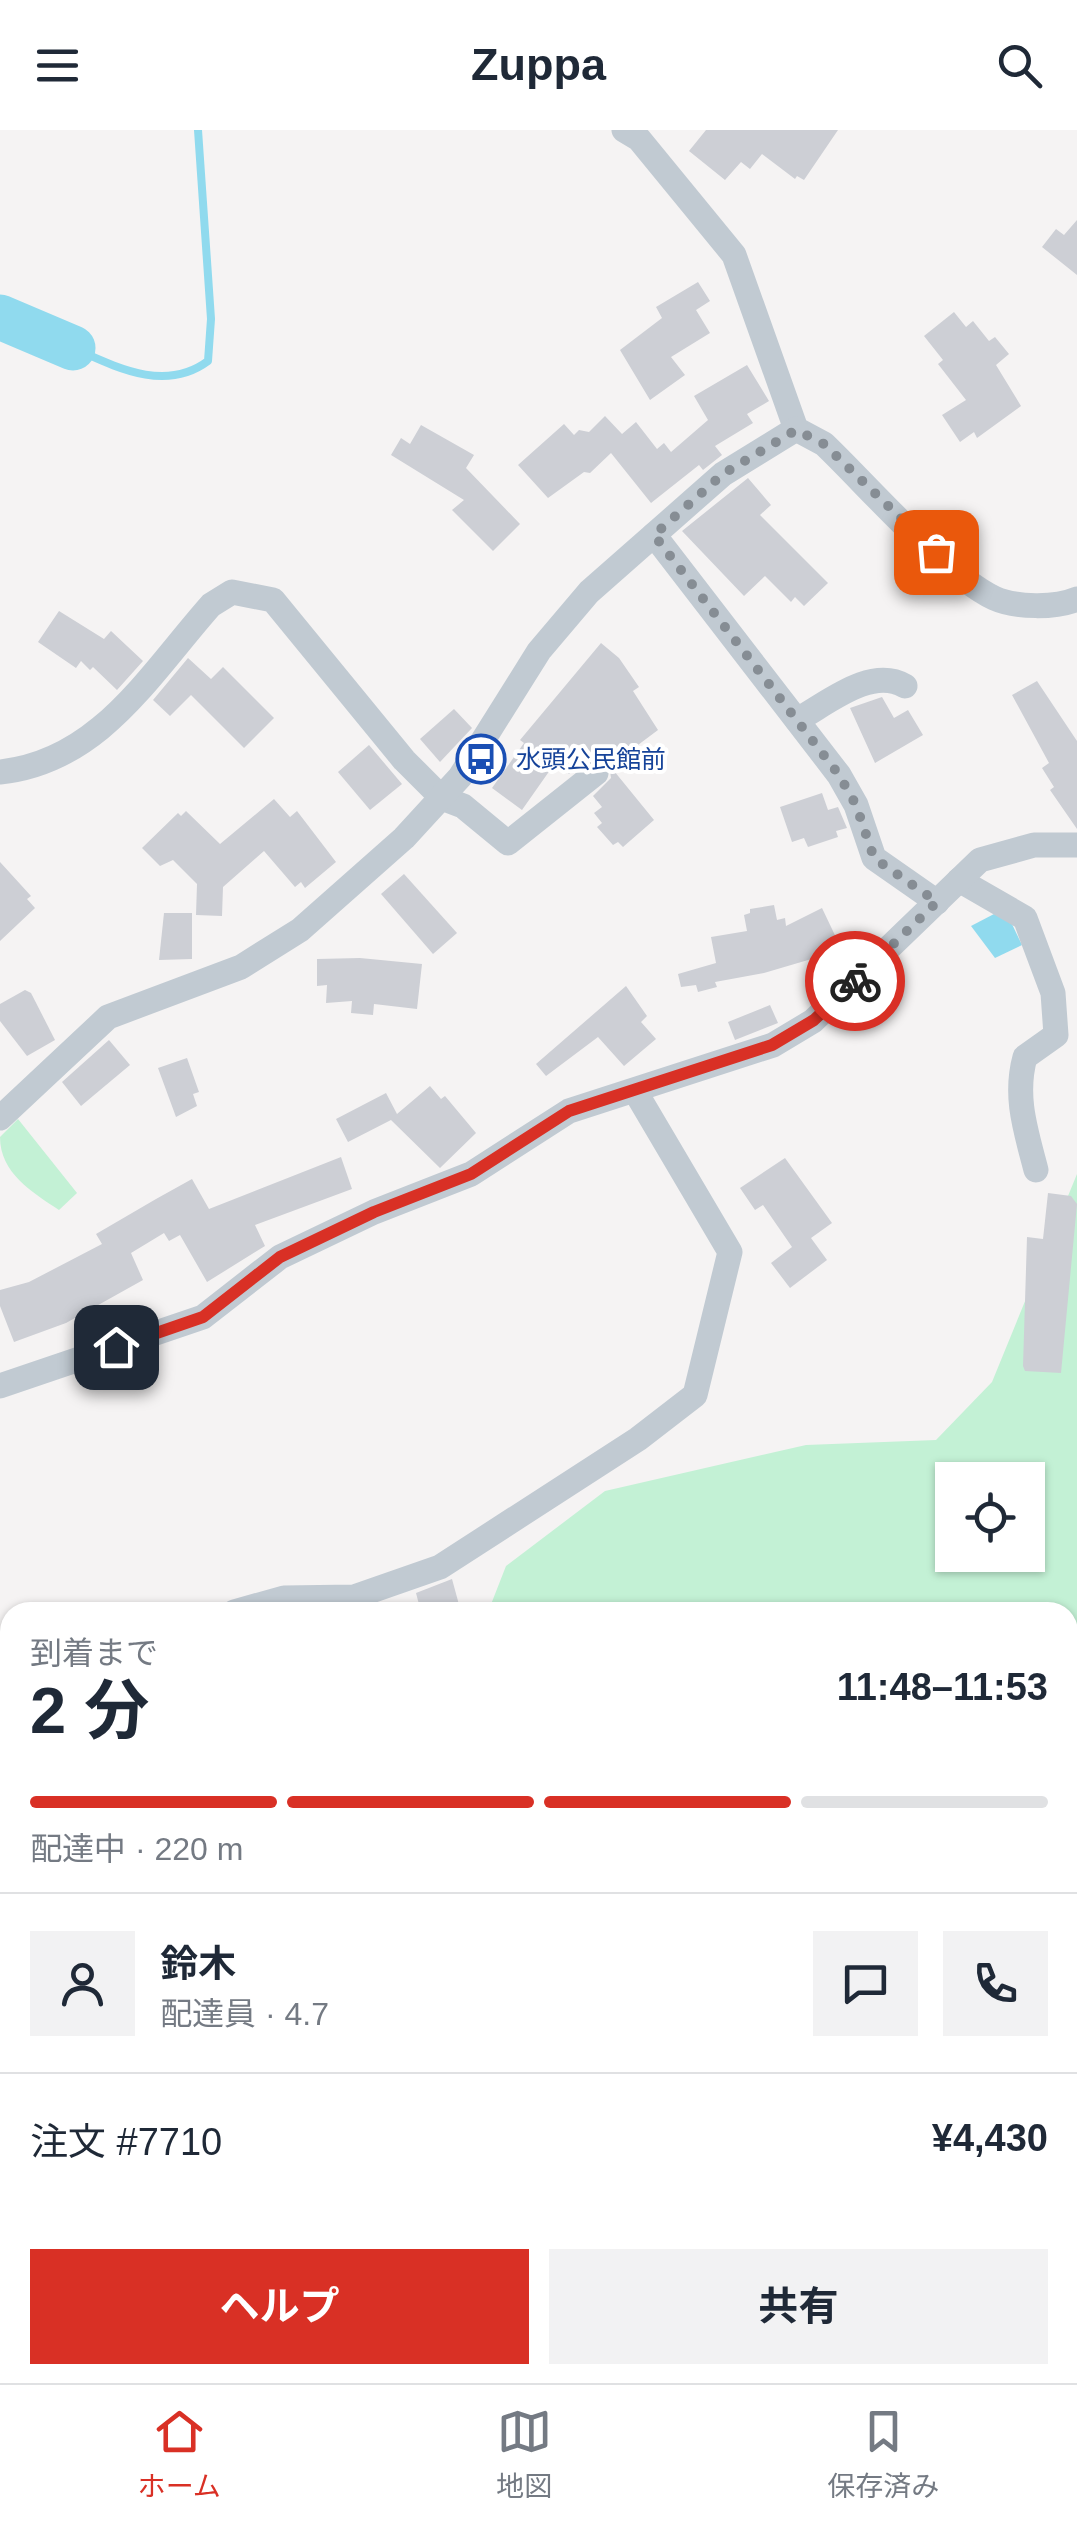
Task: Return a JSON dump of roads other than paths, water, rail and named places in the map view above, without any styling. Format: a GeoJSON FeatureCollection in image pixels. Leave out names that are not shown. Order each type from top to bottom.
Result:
{"type":"FeatureCollection","features":[{"type":"Feature","properties":{"kind":"street"},"geometry":{"type":"LineString","coordinates":[[624,130],[639,139],[734,255],[796,430],[824,444],[964,579],[996,599],[1018,604],[1076,602]]}},
{"type":"Feature","properties":{"kind":"street"},"geometry":{"type":"LineString","coordinates":[[0,1118],[108,1017],[241,967],[300,930],[404,838],[442,798],[475,755],[538,652],[589,592],[723,474],[796,430]]}},
{"type":"Feature","properties":{"kind":"street"},"geometry":{"type":"LineString","coordinates":[[654,535],[839,775],[856,805],[874,858],[937,902]]}},
{"type":"Feature","properties":{"kind":"street"},"geometry":{"type":"LineString","coordinates":[[0,772],[43,765],[71,753],[103,728],[211,606],[232,592],[252,592],[274,600],[404,760],[442,798],[462,806],[508,842],[596,773]]}},
{"type":"Feature","properties":{"kind":"street"},"geometry":{"type":"LineString","coordinates":[[796,720],[873,679],[892,678],[905,686]]}},
{"type":"Feature","properties":{"kind":"street"},"geometry":{"type":"LineString","coordinates":[[0,1386],[203,1317],[280,1257],[374,1212],[471,1174],[569,1111],[772,1045],[814,1020],[980,860],[1034,845],[1077,845]]}},
{"type":"Feature","properties":{"kind":"street"},"geometry":{"type":"LineString","coordinates":[[960,880],[1025,918],[1053,992],[1056,1035],[1024,1057],[1020,1076],[1019,1102],[1036,1170]]}},
{"type":"Feature","properties":{"kind":"street"},"geometry":{"type":"LineString","coordinates":[[270,1602],[284,1598],[354,1597],[440,1567],[638,1439],[695,1396],[730,1252],[635,1092]]}},
{"type":"Feature","properties":{"kind":"water"},"geometry":{"type":"Polygon","coordinates":[[[994,914],[1011,922],[1022,945],[995,958],[971,926],[994,914]]]}},
{"type":"Feature","properties":{"kind":"waterway"},"geometry":{"type":"LineString","coordinates":[[73,348],[123,369],[158,376],[192,370],[208,361],[211,319],[198,130]]}},
{"type":"Feature","properties":{"kind":"waterway"},"geometry":{"type":"LineString","coordinates":[[0,317],[73,348]]}},
{"type":"Feature","properties":{"kind":"place","name":"水頭公民館前"},"geometry":{"type":"Point","coordinates":[481,759]}}]}
